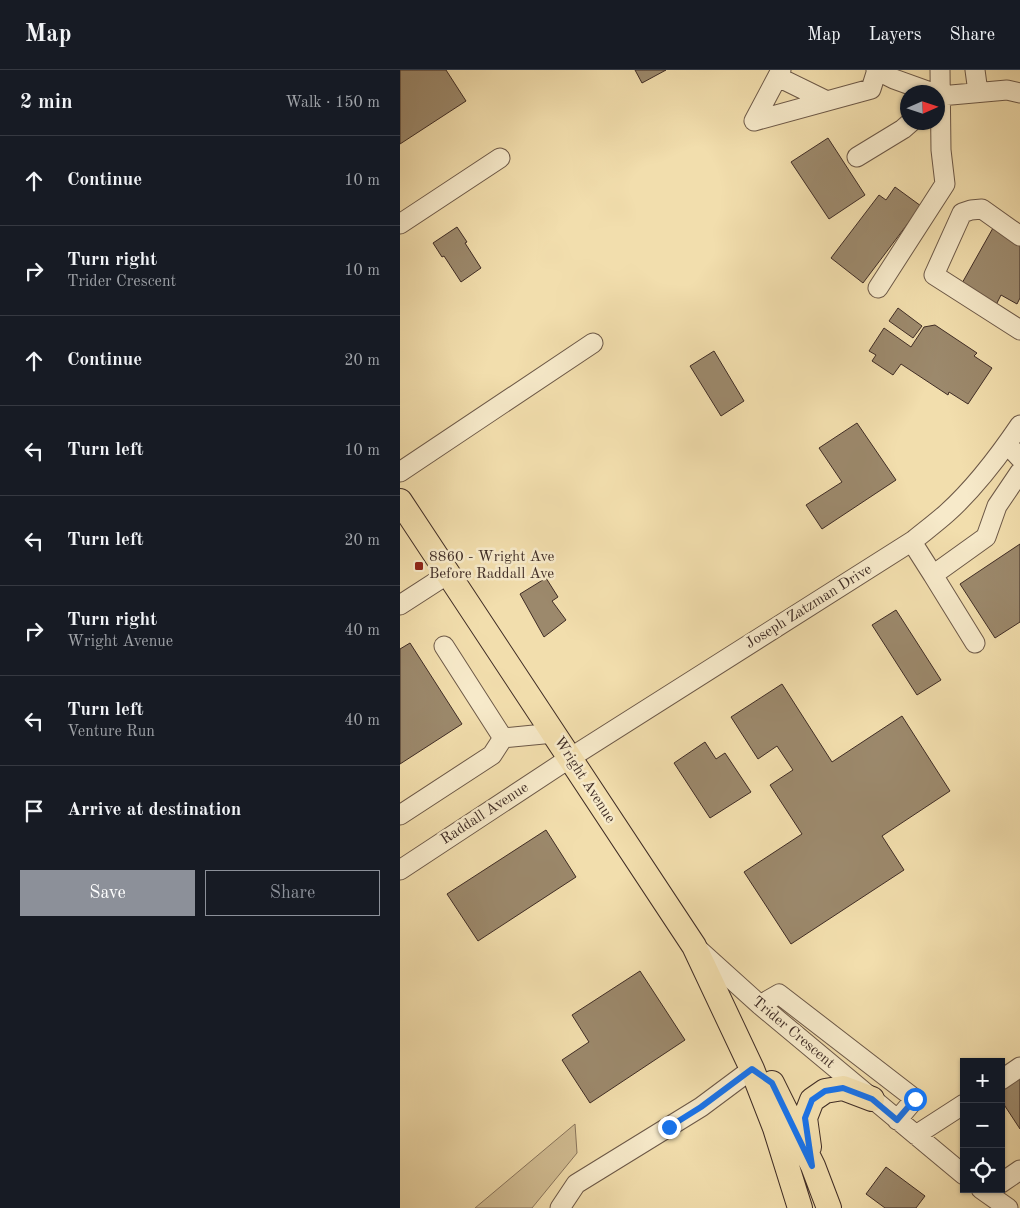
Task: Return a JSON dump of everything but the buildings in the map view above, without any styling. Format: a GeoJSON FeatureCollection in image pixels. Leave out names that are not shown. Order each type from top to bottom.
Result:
{"type":"FeatureCollection","features":[{"type":"Feature","properties":{"kind":"main road","name":"Wright Avenue"},"geometry":{"type":"LineString","coordinates":[[400,500],[694,946],[752,1069],[775,1128],[800,1208]]}},
{"type":"Feature","properties":{"kind":"main road","name":"Wright Avenue"},"geometry":{"type":"LineString","coordinates":[[752,1069],[772,1083],[812,1166],[829,1208]]}},
{"type":"Feature","properties":{"kind":"main road"},"geometry":{"type":"LineString","coordinates":[[812,1166],[805,1118],[812,1100],[825,1091],[843,1088],[872,1099]]}},
{"type":"Feature","properties":{"kind":"street"},"geometry":{"type":"LineString","coordinates":[[827,101],[779,74],[754,121],[871,89],[876,70],[909,85]]}},
{"type":"Feature","properties":{"kind":"street"},"geometry":{"type":"LineString","coordinates":[[938,85],[940,70]]}},
{"type":"Feature","properties":{"kind":"street"},"geometry":{"type":"LineString","coordinates":[[975,70],[978,92]]}},
{"type":"Feature","properties":{"kind":"street"},"geometry":{"type":"LineString","coordinates":[[978,92],[982,70]]}},
{"type":"Feature","properties":{"kind":"street"},"geometry":{"type":"LineString","coordinates":[[945,95],[1007,90],[1020,93]]}},
{"type":"Feature","properties":{"kind":"street"},"geometry":{"type":"LineString","coordinates":[[857,156],[901,130]]}},
{"type":"Feature","properties":{"kind":"street"},"geometry":{"type":"LineString","coordinates":[[878,288],[945,184],[939,130]]}},
{"type":"Feature","properties":{"kind":"street"},"geometry":{"type":"LineString","coordinates":[[400,224],[500,158]]}},
{"type":"Feature","properties":{"kind":"street"},"geometry":{"type":"LineString","coordinates":[[1020,236],[982,209],[962,213],[934,275],[1020,330]]}},
{"type":"Feature","properties":{"kind":"street"},"geometry":{"type":"LineString","coordinates":[[400,472],[593,343]]}},
{"type":"Feature","properties":{"kind":"street","name":"Joseph Zatzman Drive"},"geometry":{"type":"LineString","coordinates":[[570,758],[912,542],[948,512],[976,483],[1008,444],[1020,425]]}},
{"type":"Feature","properties":{"kind":"street"},"geometry":{"type":"LineString","coordinates":[[1008,444],[1020,458]]}},
{"type":"Feature","properties":{"kind":"street"},"geometry":{"type":"LineString","coordinates":[[932,575],[986,536],[997,506],[1020,472]]}},
{"type":"Feature","properties":{"kind":"street"},"geometry":{"type":"LineString","coordinates":[[976,483],[997,506]]}},
{"type":"Feature","properties":{"kind":"street"},"geometry":{"type":"LineString","coordinates":[[912,542],[975,643]]}},
{"type":"Feature","properties":{"kind":"street"},"geometry":{"type":"LineString","coordinates":[[400,605],[448,574]]}},
{"type":"Feature","properties":{"kind":"street"},"geometry":{"type":"LineString","coordinates":[[444,646],[503,738]]}},
{"type":"Feature","properties":{"kind":"street"},"geometry":{"type":"LineString","coordinates":[[503,738],[554,733]]}},
{"type":"Feature","properties":{"kind":"street"},"geometry":{"type":"LineString","coordinates":[[400,815],[492,755],[503,738]]}},
{"type":"Feature","properties":{"kind":"street","name":"Raddall Avenue"},"geometry":{"type":"LineString","coordinates":[[400,870],[570,758]]}},
{"type":"Feature","properties":{"kind":"street","name":"Trider Crescent"},"geometry":{"type":"LineString","coordinates":[[694,946],[760,1005],[960,1172]]}},
{"type":"Feature","properties":{"kind":"street"},"geometry":{"type":"LineString","coordinates":[[760,1005],[779,994],[915,1099],[897,1120]]}},
{"type":"Feature","properties":{"kind":"street"},"geometry":{"type":"LineString","coordinates":[[1005,1077],[1020,1067]]}},
{"type":"Feature","properties":{"kind":"street"},"geometry":{"type":"LineString","coordinates":[[560,1208],[576,1184],[701,1107],[752,1069]]}},
{"type":"Feature","properties":{"kind":"street"},"geometry":{"type":"LineString","coordinates":[[916,1136],[960,1107]]}},
{"type":"Feature","properties":{"kind":"street"},"geometry":{"type":"LineString","coordinates":[[1005,1180],[1020,1170]]}},
{"type":"Feature","properties":{"kind":"street"},"geometry":{"type":"LineString","coordinates":[[994,1193],[1008,1208]]}},
{"type":"Feature","properties":{"kind":"shaded area"},"geometry":{"type":"Polygon","coordinates":[[[575,1124],[577,1153],[532,1208],[475,1208],[575,1124]]]}},
{"type":"Feature","properties":{"kind":"place","name":"8860 - Wright Ave Before Raddall Ave"},"geometry":{"type":"Point","coordinates":[419,566]}},
{"type":"Feature","properties":{"kind":"route"},"geometry":{"type":"LineString","coordinates":[[669,1127],[701,1107],[752,1069],[772,1083],[812,1166],[805,1118],[812,1100],[825,1091],[843,1088],[872,1099],[897,1120],[915,1099]]}}]}
